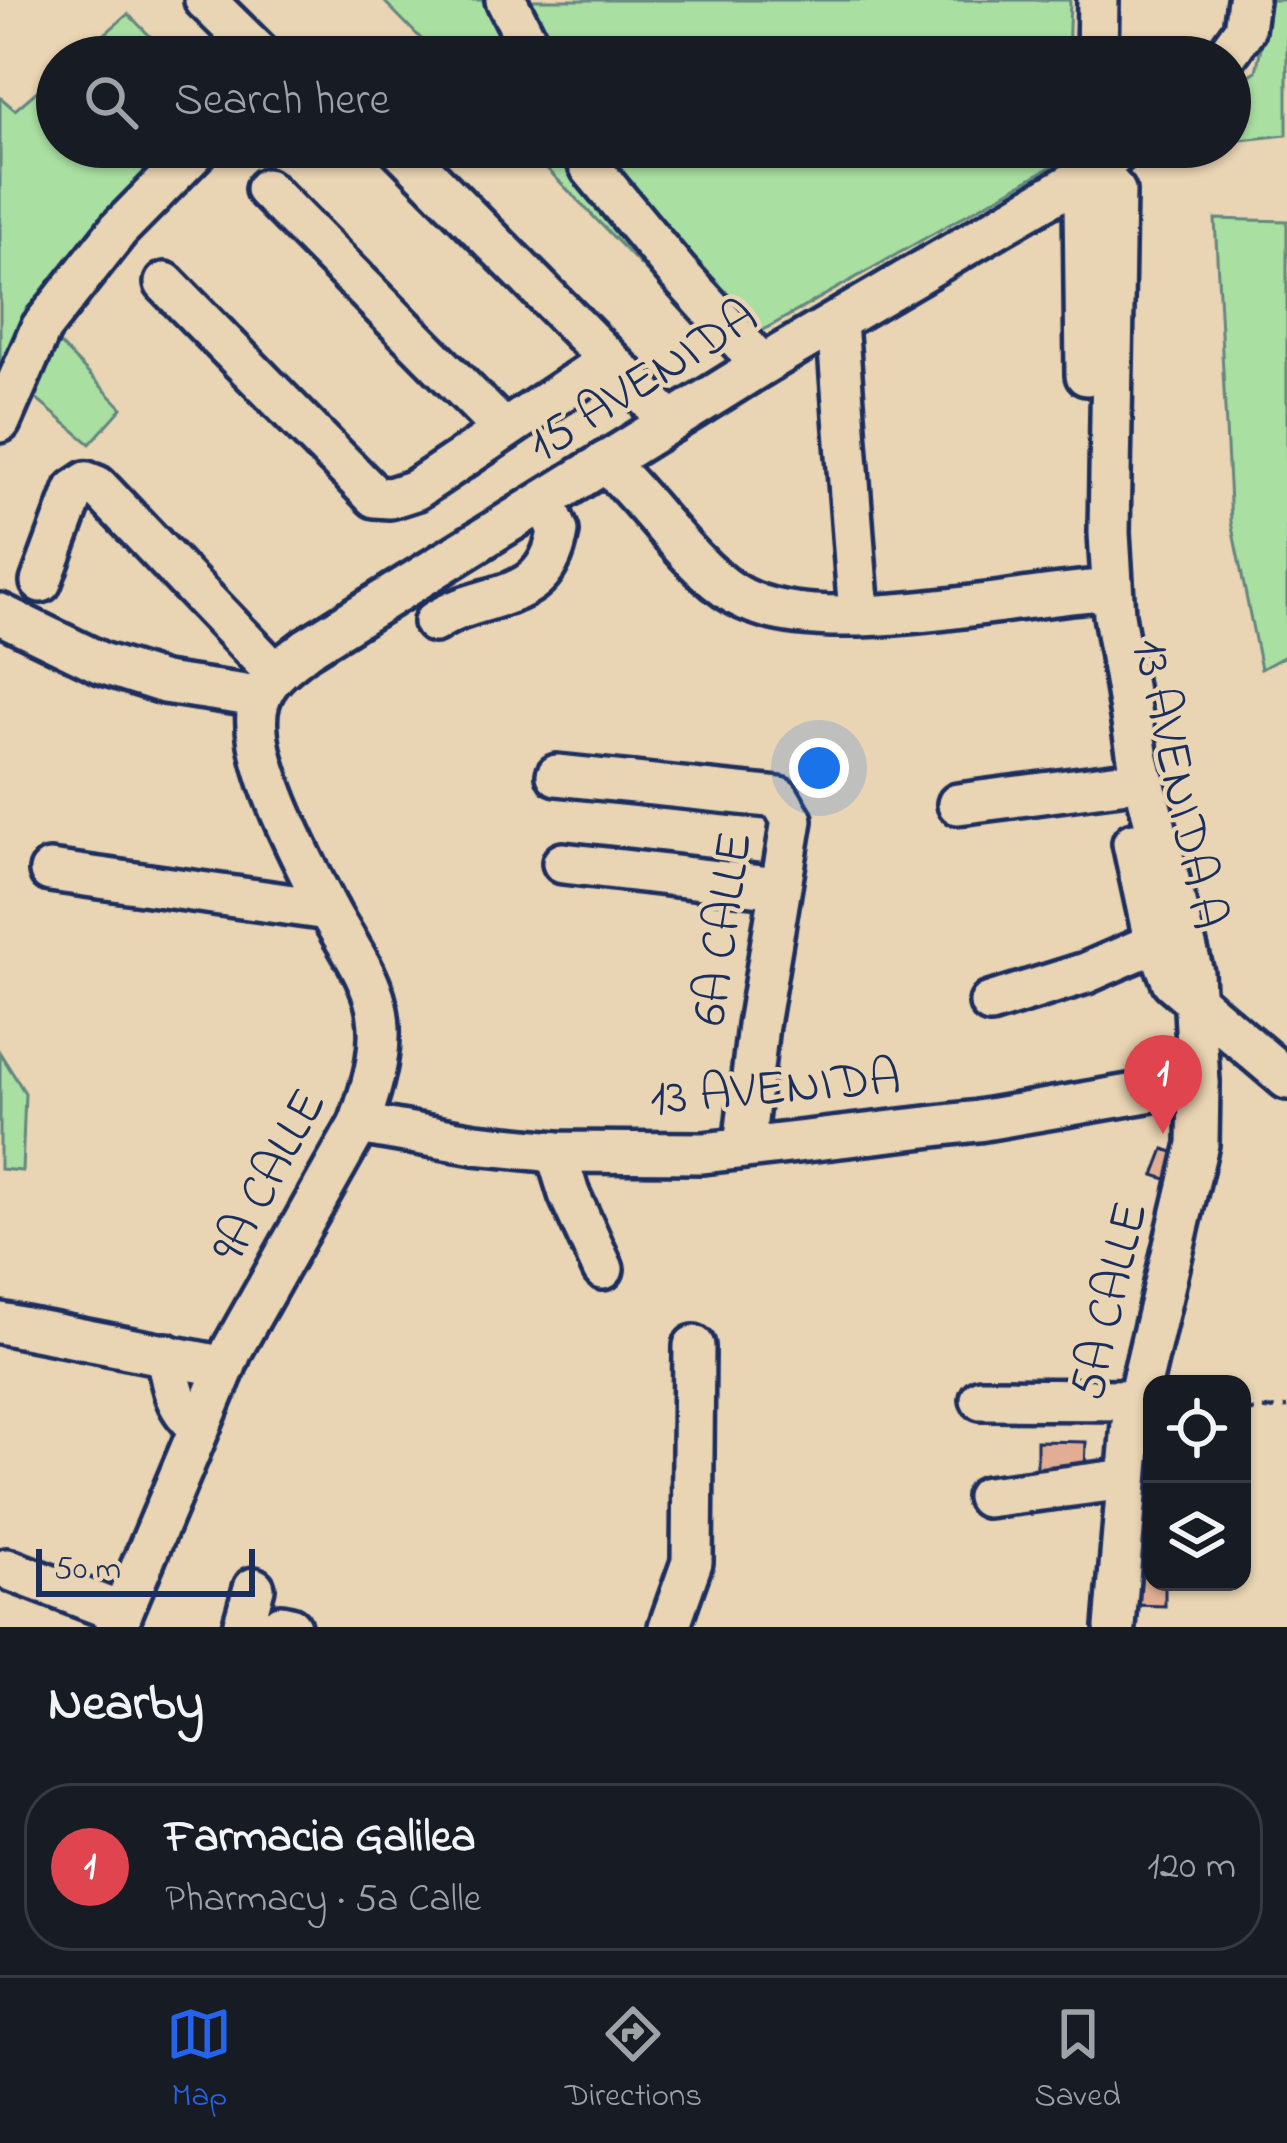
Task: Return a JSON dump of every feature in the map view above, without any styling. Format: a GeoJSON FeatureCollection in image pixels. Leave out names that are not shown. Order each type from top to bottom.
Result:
{"type":"FeatureCollection","features":[{"type":"Feature","properties":{"kind":"street"},"geometry":{"type":"LineString","coordinates":[[205,0],[242,36]]}},
{"type":"Feature","properties":{"kind":"street"},"geometry":{"type":"LineString","coordinates":[[506,0],[524,36]]}},
{"type":"Feature","properties":{"kind":"street"},"geometry":{"type":"LineString","coordinates":[[1098,36],[1099,0]]}},
{"type":"Feature","properties":{"kind":"street"},"geometry":{"type":"LineString","coordinates":[[1240,36],[1248,0]]}},
{"type":"Feature","properties":{"kind":"street"},"geometry":{"type":"LineString","coordinates":[[0,422],[40,328],[119,229],[179,168]]}},
{"type":"Feature","properties":{"kind":"street"},"geometry":{"type":"LineString","coordinates":[[420,168],[671,422]]}},
{"type":"Feature","properties":{"kind":"street"},"geometry":{"type":"LineString","coordinates":[[591,168],[762,364]]}},
{"type":"Feature","properties":{"kind":"street","name":"15 AVENIDA"},"geometry":{"type":"LineString","coordinates":[[267,685],[307,648],[1084,168]]}},
{"type":"Feature","properties":{"kind":"street","name":"13 AVENIDA A"},"geometry":{"type":"LineString","coordinates":[[1098,168],[1084,197],[1091,591],[1097,670],[1157,943],[1172,981],[1192,998]]}},
{"type":"Feature","properties":{"kind":"street","name":"13 AVENIDA A"},"geometry":{"type":"LineString","coordinates":[[1109,168],[1115,191],[1109,533],[1114,615],[1138,758],[1193,973],[1192,998]]}},
{"type":"Feature","properties":{"kind":"street"},"geometry":{"type":"LineString","coordinates":[[266,189],[505,430]]}},
{"type":"Feature","properties":{"kind":"street"},"geometry":{"type":"LineString","coordinates":[[165,284],[375,497],[415,490],[609,360]]}},
{"type":"Feature","properties":{"kind":"street"},"geometry":{"type":"LineString","coordinates":[[836,322],[859,616]]}},
{"type":"Feature","properties":{"kind":"street"},"geometry":{"type":"LineString","coordinates":[[605,462],[732,593],[773,612],[859,616],[1091,591]]}},
{"type":"Feature","properties":{"kind":"street"},"geometry":{"type":"LineString","coordinates":[[41,582],[75,490],[86,482],[97,486],[267,685]]}},
{"type":"Feature","properties":{"kind":"street"},"geometry":{"type":"LineString","coordinates":[[434,622],[451,611],[517,593],[541,574],[558,531],[545,501]]}},
{"type":"Feature","properties":{"kind":"street"},"geometry":{"type":"LineString","coordinates":[[0,614],[100,663],[164,683],[267,685]]}},
{"type":"Feature","properties":{"kind":"street","name":"9A CALLE"},"geometry":{"type":"LineString","coordinates":[[119,1620],[225,1367],[359,1124],[372,1089],[379,1039],[375,1000],[328,910],[268,775],[254,727],[267,685]]}},
{"type":"Feature","properties":{"kind":"street","name":"6A CALLE"},"geometry":{"type":"LineString","coordinates":[[557,775],[779,799],[792,820],[758,1024],[744,1148]]}},
{"type":"Feature","properties":{"kind":"street"},"geometry":{"type":"LineString","coordinates":[[958,805],[1120,784]]}},
{"type":"Feature","properties":{"kind":"street"},"geometry":{"type":"LineString","coordinates":[[562,862],[779,888]]}},
{"type":"Feature","properties":{"kind":"street"},"geometry":{"type":"LineString","coordinates":[[50,871],[328,910]]}},
{"type":"Feature","properties":{"kind":"street"},"geometry":{"type":"LineString","coordinates":[[990,1004],[1086,974],[1157,943]]}},
{"type":"Feature","properties":{"kind":"street"},"geometry":{"type":"LineString","coordinates":[[1192,998],[1287,1079]]}},
{"type":"Feature","properties":{"kind":"street","name":"5A CALLE"},"geometry":{"type":"LineString","coordinates":[[1115,1627],[1138,1400],[1198,1144],[1192,998]]}},
{"type":"Feature","properties":{"kind":"street","name":"13 AVENIDA"},"geometry":{"type":"LineString","coordinates":[[359,1124],[556,1152],[703,1153],[978,1121],[1199,1083]]}},
{"type":"Feature","properties":{"kind":"street"},"geometry":{"type":"LineString","coordinates":[[556,1152],[603,1269]]}},
{"type":"Feature","properties":{"kind":"street"},"geometry":{"type":"LineString","coordinates":[[0,1323],[225,1367]]}},
{"type":"Feature","properties":{"kind":"street"},"geometry":{"type":"LineString","coordinates":[[669,1627],[692,1562],[694,1346]]}},
{"type":"Feature","properties":{"kind":"street"},"geometry":{"type":"LineString","coordinates":[[166,1354],[185,1417],[199,1426]]}},
{"type":"Feature","properties":{"kind":"street"},"geometry":{"type":"LineString","coordinates":[[981,1399],[1138,1400]]}},
{"type":"Feature","properties":{"kind":"street"},"geometry":{"type":"LineString","coordinates":[[987,1497],[1127,1479]]}},
{"type":"Feature","properties":{"kind":"street"},"geometry":{"type":"LineString","coordinates":[[7,1569],[119,1620]]}},
{"type":"Feature","properties":{"kind":"street"},"geometry":{"type":"LineString","coordinates":[[254,1588],[271,1626]]}},
{"type":"Feature","properties":{"kind":"path"},"geometry":{"type":"LineString","coordinates":[[1251,1411],[1287,1407]]}},
{"type":"Feature","properties":{"kind":"green space"},"geometry":{"type":"Polygon","coordinates":[[[383,0],[1070,0],[1069,36],[418,36],[383,0]]]}},
{"type":"Feature","properties":{"kind":"green space"},"geometry":{"type":"Polygon","coordinates":[[[1271,0],[1287,0],[1287,135],[1251,139],[1251,74],[1256,71],[1271,0]]]}},
{"type":"Feature","properties":{"kind":"green space"},"geometry":{"type":"Polygon","coordinates":[[[128,14],[150,36],[102,36],[128,14]]]}},
{"type":"Feature","properties":{"kind":"green space"},"geometry":{"type":"Polygon","coordinates":[[[36,92],[36,168],[169,168],[26,309],[122,408],[90,444],[0,369],[0,97],[15,110],[36,92]]]}},
{"type":"Feature","properties":{"kind":"green space"},"geometry":{"type":"Polygon","coordinates":[[[546,168],[1048,168],[725,352],[546,168]]]}},
{"type":"Feature","properties":{"kind":"green space"},"geometry":{"type":"Polygon","coordinates":[[[1215,219],[1287,221],[1287,655],[1261,669],[1231,522],[1215,219]]]}},
{"type":"Feature","properties":{"kind":"green space"},"geometry":{"type":"Polygon","coordinates":[[[0,1053],[25,1093],[22,1171],[0,1169],[0,1053]]]}},
{"type":"Feature","properties":{"kind":"building"},"geometry":{"type":"Polygon","coordinates":[[[1164,1149],[1187,1157],[1178,1183],[1154,1175],[1164,1149]]]}},
{"type":"Feature","properties":{"kind":"building"},"geometry":{"type":"Polygon","coordinates":[[[1037,1441],[1086,1442],[1085,1471],[1037,1470],[1037,1441]]]}},
{"type":"Feature","properties":{"kind":"building"},"geometry":{"type":"Polygon","coordinates":[[[1133,1563],[1143,1563],[1143,1591],[1165,1591],[1165,1606],[1133,1605],[1133,1563]]]}},
{"type":"Feature","properties":{"kind":"place","name":"Farmacia Galilea"},"geometry":{"type":"Point","coordinates":[1163,1134]}}]}
